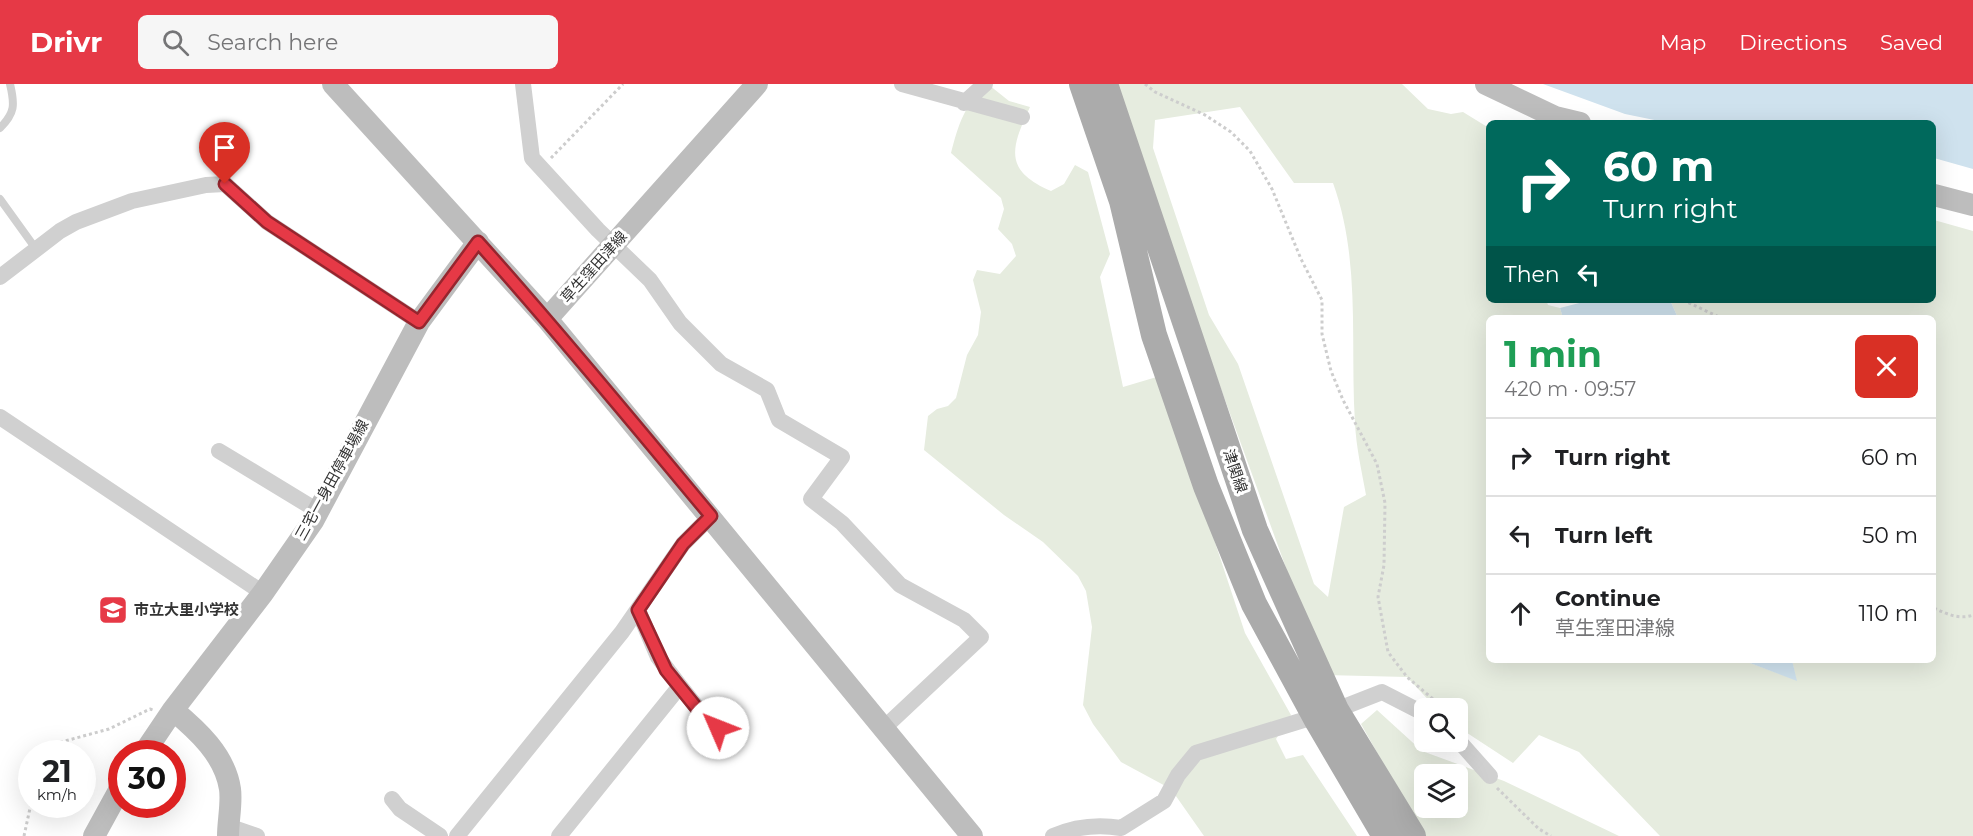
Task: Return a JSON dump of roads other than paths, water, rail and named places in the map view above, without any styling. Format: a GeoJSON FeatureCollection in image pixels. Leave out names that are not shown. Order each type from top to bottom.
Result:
{"type":"FeatureCollection","features":[{"type":"Feature","properties":{"kind":"main road"},"geometry":{"type":"LineString","coordinates":[[333,84],[547,319],[885,727],[972,836]]}},
{"type":"Feature","properties":{"kind":"main road","name":"草生窪田津線"},"geometry":{"type":"LineString","coordinates":[[547,319],[757,84]]}},
{"type":"Feature","properties":{"kind":"main road","name":"津関線"},"geometry":{"type":"LineString","coordinates":[[1082,84],[1122,201],[1154,335],[1206,486],[1254,604],[1326,713],[1413,836]]}},
{"type":"Feature","properties":{"kind":"main road","name":"津関線"},"geometry":{"type":"LineString","coordinates":[[1106,84],[1255,530],[1326,713],[1385,836]]}},
{"type":"Feature","properties":{"kind":"main road"},"geometry":{"type":"LineString","coordinates":[[1486,84],[1555,117],[1568,120]]}},
{"type":"Feature","properties":{"kind":"main road"},"geometry":{"type":"LineString","coordinates":[[1936,196],[1973,205]]}},
{"type":"Feature","properties":{"kind":"main road","name":"三宅一身田停車場線"},"geometry":{"type":"LineString","coordinates":[[153,740],[263,593],[318,511],[419,322],[478,242]]}},
{"type":"Feature","properties":{"kind":"main road"},"geometry":{"type":"LineString","coordinates":[[170,714],[201,733],[226,772],[231,790],[228,831]]}},
{"type":"Feature","properties":{"kind":"main road"},"geometry":{"type":"LineString","coordinates":[[94,836],[108,810]]}},
{"type":"Feature","properties":{"kind":"street"},"geometry":{"type":"LineString","coordinates":[[523,84],[532,158],[613,246],[650,280],[680,323],[721,364],[767,390],[779,420],[842,457],[811,499],[842,523],[900,585],[964,620],[981,637],[885,727]]}},
{"type":"Feature","properties":{"kind":"street"},"geometry":{"type":"LineString","coordinates":[[902,84],[964,103],[1022,117]]}},
{"type":"Feature","properties":{"kind":"street"},"geometry":{"type":"LineString","coordinates":[[964,103],[985,84]]}},
{"type":"Feature","properties":{"kind":"street"},"geometry":{"type":"LineString","coordinates":[[0,277],[76,222],[132,201],[206,185],[225,184],[267,222],[419,322]]}},
{"type":"Feature","properties":{"kind":"street"},"geometry":{"type":"LineString","coordinates":[[0,417],[263,593]]}},
{"type":"Feature","properties":{"kind":"street"},"geometry":{"type":"LineString","coordinates":[[219,451],[318,511]]}},
{"type":"Feature","properties":{"kind":"street"},"geometry":{"type":"LineString","coordinates":[[457,836],[638,610],[683,544],[711,516]]}},
{"type":"Feature","properties":{"kind":"street"},"geometry":{"type":"LineString","coordinates":[[638,610],[658,657],[708,722],[718,728]]}},
{"type":"Feature","properties":{"kind":"street"},"geometry":{"type":"LineString","coordinates":[[559,836],[680,686]]}},
{"type":"Feature","properties":{"kind":"street"},"geometry":{"type":"LineString","coordinates":[[1053,836],[1067,830],[1106,826],[1120,828],[1164,801],[1178,775],[1196,753],[1326,713],[1382,692],[1414,703]]}},
{"type":"Feature","properties":{"kind":"street"},"geometry":{"type":"LineString","coordinates":[[1468,751],[1490,776]]}},
{"type":"Feature","properties":{"kind":"street"},"geometry":{"type":"LineString","coordinates":[[392,799],[400,809],[440,836]]}},
{"type":"Feature","properties":{"kind":"street"},"geometry":{"type":"LineString","coordinates":[[228,831],[257,836]]}},
{"type":"Feature","properties":{"kind":"lane"},"geometry":{"type":"LineString","coordinates":[[0,128],[14,109],[10,84]]}},
{"type":"Feature","properties":{"kind":"lane"},"geometry":{"type":"LineString","coordinates":[[0,199],[36,249]]}},
{"type":"Feature","properties":{"kind":"water"},"geometry":{"type":"Polygon","coordinates":[[[1543,84],[1973,84],[1973,169],[1936,159],[1936,120],[1654,120],[1625,114],[1543,84]]]}},
{"type":"Feature","properties":{"kind":"water"},"geometry":{"type":"Polygon","coordinates":[[[1579,303],[1671,303],[1677,315],[1562,315],[1560,308],[1579,303]]]}},
{"type":"Feature","properties":{"kind":"water"},"geometry":{"type":"Polygon","coordinates":[[[1750,663],[1793,663],[1797,681],[1750,663]]]}},
{"type":"Feature","properties":{"kind":"place","name":"市立大里小学校"},"geometry":{"type":"Point","coordinates":[113,610]}}]}
